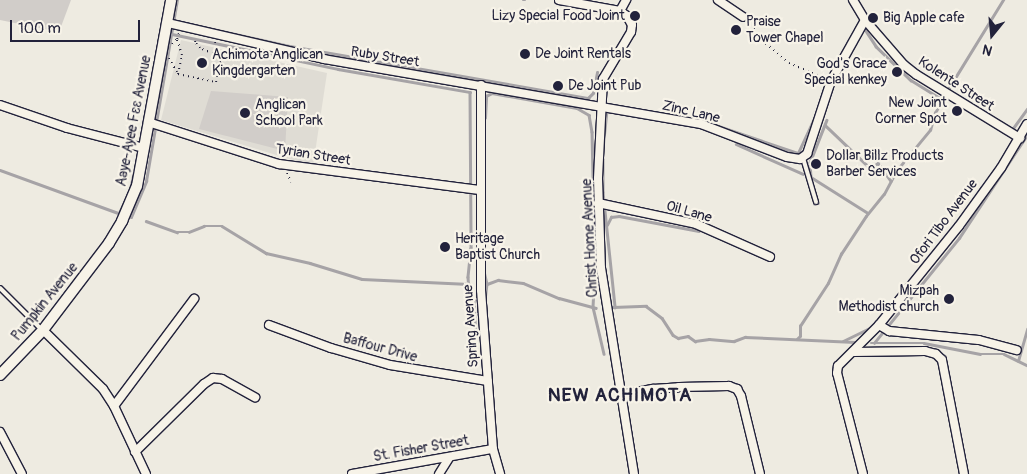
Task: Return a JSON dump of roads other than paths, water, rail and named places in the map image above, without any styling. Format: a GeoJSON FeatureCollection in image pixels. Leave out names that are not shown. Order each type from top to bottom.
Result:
{"type":"FeatureCollection","features":[{"type":"Feature","properties":{"kind":"street","name":"Aaye-Ayee Fɛɛ Avenue"},"geometry":{"type":"LineString","coordinates":[[109,243],[122,221],[137,186],[171,0]]}},
{"type":"Feature","properties":{"kind":"street"},"geometry":{"type":"LineString","coordinates":[[559,0],[620,11],[626,0]]}},
{"type":"Feature","properties":{"kind":"street","name":"Kolente Street"},"geometry":{"type":"LineString","coordinates":[[853,0],[865,20],[904,65],[917,76],[1020,138]]}},
{"type":"Feature","properties":{"kind":"street"},"geometry":{"type":"LineString","coordinates":[[722,1],[743,17]]}},
{"type":"Feature","properties":{"kind":"street","name":"Christ Home Avenue"},"geometry":{"type":"LineString","coordinates":[[620,11],[631,21],[631,32],[603,79],[598,202],[601,268],[634,474]]}},
{"type":"Feature","properties":{"kind":"street"},"geometry":{"type":"LineString","coordinates":[[803,158],[807,154],[831,81],[865,20]]}},
{"type":"Feature","properties":{"kind":"street","name":"Ruby Street"},"geometry":{"type":"LineString","coordinates":[[168,23],[324,59],[601,105]]}},
{"type":"Feature","properties":{"kind":"street","name":"Spring Avenue"},"geometry":{"type":"LineString","coordinates":[[481,85],[479,190],[481,290],[493,449],[500,474]]}},
{"type":"Feature","properties":{"kind":"street"},"geometry":{"type":"LineString","coordinates":[[0,105],[67,128],[144,148]]}},
{"type":"Feature","properties":{"kind":"street","name":"Zinc Lane"},"geometry":{"type":"LineString","coordinates":[[601,105],[701,124],[786,157],[803,158]]}},
{"type":"Feature","properties":{"kind":"street","name":"Tyrian Street"},"geometry":{"type":"LineString","coordinates":[[148,122],[279,164],[479,190]]}},
{"type":"Feature","properties":{"kind":"street","name":"Ofori Tibo Avenue"},"geometry":{"type":"LineString","coordinates":[[863,474],[837,373],[842,362],[879,324],[959,226],[1020,138],[1027,124]]}},
{"type":"Feature","properties":{"kind":"street","name":"Oil Lane"},"geometry":{"type":"LineString","coordinates":[[598,202],[696,224],[770,257]]}},
{"type":"Feature","properties":{"kind":"street","name":"Pumpkin Avenue"},"geometry":{"type":"LineString","coordinates":[[0,375],[43,330],[109,243]]}},
{"type":"Feature","properties":{"kind":"street"},"geometry":{"type":"LineString","coordinates":[[114,406],[194,299]]}},
{"type":"Feature","properties":{"kind":"street"},"geometry":{"type":"LineString","coordinates":[[879,324],[889,331],[979,340],[1017,350]]}},
{"type":"Feature","properties":{"kind":"street","name":"Baffour Drive"},"geometry":{"type":"LineString","coordinates":[[269,325],[331,348],[390,365],[488,381]]}},
{"type":"Feature","properties":{"kind":"street"},"geometry":{"type":"LineString","coordinates":[[43,330],[102,389],[114,406],[146,474]]}},
{"type":"Feature","properties":{"kind":"street"},"geometry":{"type":"LineString","coordinates":[[853,352],[926,351],[936,354],[942,360],[964,474]]}},
{"type":"Feature","properties":{"kind":"street"},"geometry":{"type":"LineString","coordinates":[[135,452],[204,384],[213,378],[222,379],[255,397]]}},
{"type":"Feature","properties":{"kind":"street"},"geometry":{"type":"LineString","coordinates":[[621,395],[652,389],[729,386],[737,389],[741,396],[760,474]]}},
{"type":"Feature","properties":{"kind":"street"},"geometry":{"type":"LineString","coordinates":[[0,432],[22,474]]}},
{"type":"Feature","properties":{"kind":"street","name":"St. Fisher Street"},"geometry":{"type":"LineString","coordinates":[[352,474],[493,449]]}},
{"type":"Feature","properties":{"kind":"street"},"geometry":{"type":"LineString","coordinates":[[439,474],[448,458]]}},
{"type":"Feature","properties":{"kind":"lane"},"geometry":{"type":"LineString","coordinates":[[803,158],[816,202]]}},
{"type":"Feature","properties":{"kind":"lane"},"geometry":{"type":"LineString","coordinates":[[0,288],[43,330]]}},
{"type":"Feature","properties":{"kind":"waterway"},"geometry":{"type":"LineString","coordinates":[[128,216],[131,217],[146,181],[177,0]]}},
{"type":"Feature","properties":{"kind":"waterway"},"geometry":{"type":"LineString","coordinates":[[947,91],[1003,0]]}},
{"type":"Feature","properties":{"kind":"waterway"},"geometry":{"type":"LineString","coordinates":[[177,21],[290,46],[588,98],[593,93],[597,72]]}},
{"type":"Feature","properties":{"kind":"waterway"},"geometry":{"type":"LineString","coordinates":[[797,339],[800,336],[800,326],[828,283],[841,254],[866,216],[884,194],[897,170],[930,130],[935,113],[942,100],[911,81],[876,47],[863,27]]}},
{"type":"Feature","properties":{"kind":"waterway"},"geometry":{"type":"LineString","coordinates":[[172,34],[338,69],[470,92],[471,248],[468,277],[469,290],[474,300],[476,336]]}},
{"type":"Feature","properties":{"kind":"waterway"},"geometry":{"type":"LineString","coordinates":[[485,118],[486,96],[492,93],[577,108],[589,115],[592,132],[595,269],[593,307],[604,354]]}},
{"type":"Feature","properties":{"kind":"waterway"},"geometry":{"type":"LineString","coordinates":[[1011,131],[1027,109]]}},
{"type":"Feature","properties":{"kind":"waterway"},"geometry":{"type":"LineString","coordinates":[[603,144],[606,113]]}},
{"type":"Feature","properties":{"kind":"waterway"},"geometry":{"type":"LineString","coordinates":[[692,117],[798,153],[814,118]]}},
{"type":"Feature","properties":{"kind":"waterway"},"geometry":{"type":"LineString","coordinates":[[827,120],[810,163],[811,177],[868,213]]}},
{"type":"Feature","properties":{"kind":"waterway"},"geometry":{"type":"LineString","coordinates":[[825,125],[870,168],[878,163],[891,181]]}},
{"type":"Feature","properties":{"kind":"waterway"},"geometry":{"type":"LineString","coordinates":[[874,343],[959,238],[1027,135]]}},
{"type":"Feature","properties":{"kind":"waterway"},"geometry":{"type":"LineString","coordinates":[[736,144],[803,174]]}},
{"type":"Feature","properties":{"kind":"waterway"},"geometry":{"type":"LineString","coordinates":[[603,159],[603,192],[615,307]]}},
{"type":"Feature","properties":{"kind":"waterway"},"geometry":{"type":"LineString","coordinates":[[119,213],[130,189],[135,168]]}},
{"type":"Feature","properties":{"kind":"waterway"},"geometry":{"type":"LineString","coordinates":[[0,170],[121,214]]}},
{"type":"Feature","properties":{"kind":"waterway"},"geometry":{"type":"LineString","coordinates":[[974,200],[981,188]]}},
{"type":"Feature","properties":{"kind":"waterway"},"geometry":{"type":"LineString","coordinates":[[607,225],[611,217],[619,216],[699,231]]}},
{"type":"Feature","properties":{"kind":"waterway"},"geometry":{"type":"LineString","coordinates":[[146,221],[177,232],[189,232],[204,226],[222,226],[266,253],[310,263],[362,279],[469,284]]}},
{"type":"Feature","properties":{"kind":"waterway"},"geometry":{"type":"LineString","coordinates":[[484,271],[487,284],[485,300]]}},
{"type":"Feature","properties":{"kind":"waterway"},"geometry":{"type":"LineString","coordinates":[[487,284],[498,280],[523,283],[559,298],[596,308]]}},
{"type":"Feature","properties":{"kind":"waterway"},"geometry":{"type":"LineString","coordinates":[[613,307],[646,306],[662,318],[673,335],[678,338],[688,336],[695,341],[709,339],[734,341],[745,337],[855,342]]}},
{"type":"Feature","properties":{"kind":"waterway"},"geometry":{"type":"LineString","coordinates":[[843,341],[872,327],[883,314]]}},
{"type":"Feature","properties":{"kind":"waterway"},"geometry":{"type":"LineString","coordinates":[[1018,361],[1027,329]]}},
{"type":"Feature","properties":{"kind":"waterway"},"geometry":{"type":"LineString","coordinates":[[871,343],[924,343],[980,354],[1004,354],[1027,365]]}},
{"type":"Feature","properties":{"kind":"place","name":"Lizy Special Food Joint"},"geometry":{"type":"Point","coordinates":[635,16]}},
{"type":"Feature","properties":{"kind":"place","name":"Big Apple cafe"},"geometry":{"type":"Point","coordinates":[873,18]}},
{"type":"Feature","properties":{"kind":"place","name":"Praise Tower Chapel"},"geometry":{"type":"Point","coordinates":[736,30]}},
{"type":"Feature","properties":{"kind":"place","name":"De Joint Rentals"},"geometry":{"type":"Point","coordinates":[525,54]}},
{"type":"Feature","properties":{"kind":"place","name":"Achimota Anglican Kingdergarten"},"geometry":{"type":"Point","coordinates":[202,63]}},
{"type":"Feature","properties":{"kind":"place","name":"God's Grace Special kenkey"},"geometry":{"type":"Point","coordinates":[897,72]}},
{"type":"Feature","properties":{"kind":"place","name":"De Joint Pub"},"geometry":{"type":"Point","coordinates":[558,86]}},
{"type":"Feature","properties":{"kind":"place","name":"New Joint Corner Spot"},"geometry":{"type":"Point","coordinates":[957,111]}},
{"type":"Feature","properties":{"kind":"place","name":"Anglican School Park"},"geometry":{"type":"Point","coordinates":[245,113]}},
{"type":"Feature","properties":{"kind":"place","name":"Dollar Billz Products Barber Services"},"geometry":{"type":"Point","coordinates":[816,164]}},
{"type":"Feature","properties":{"kind":"place","name":"Heritage Baptist Church"},"geometry":{"type":"Point","coordinates":[445,247]}},
{"type":"Feature","properties":{"kind":"place","name":"Mizpah Methodist church"},"geometry":{"type":"Point","coordinates":[949,299]}},
{"type":"Feature","properties":{"kind":"district","name":"NEW ACHIMOTA"},"geometry":{"type":"Point","coordinates":[620,396]}}]}
